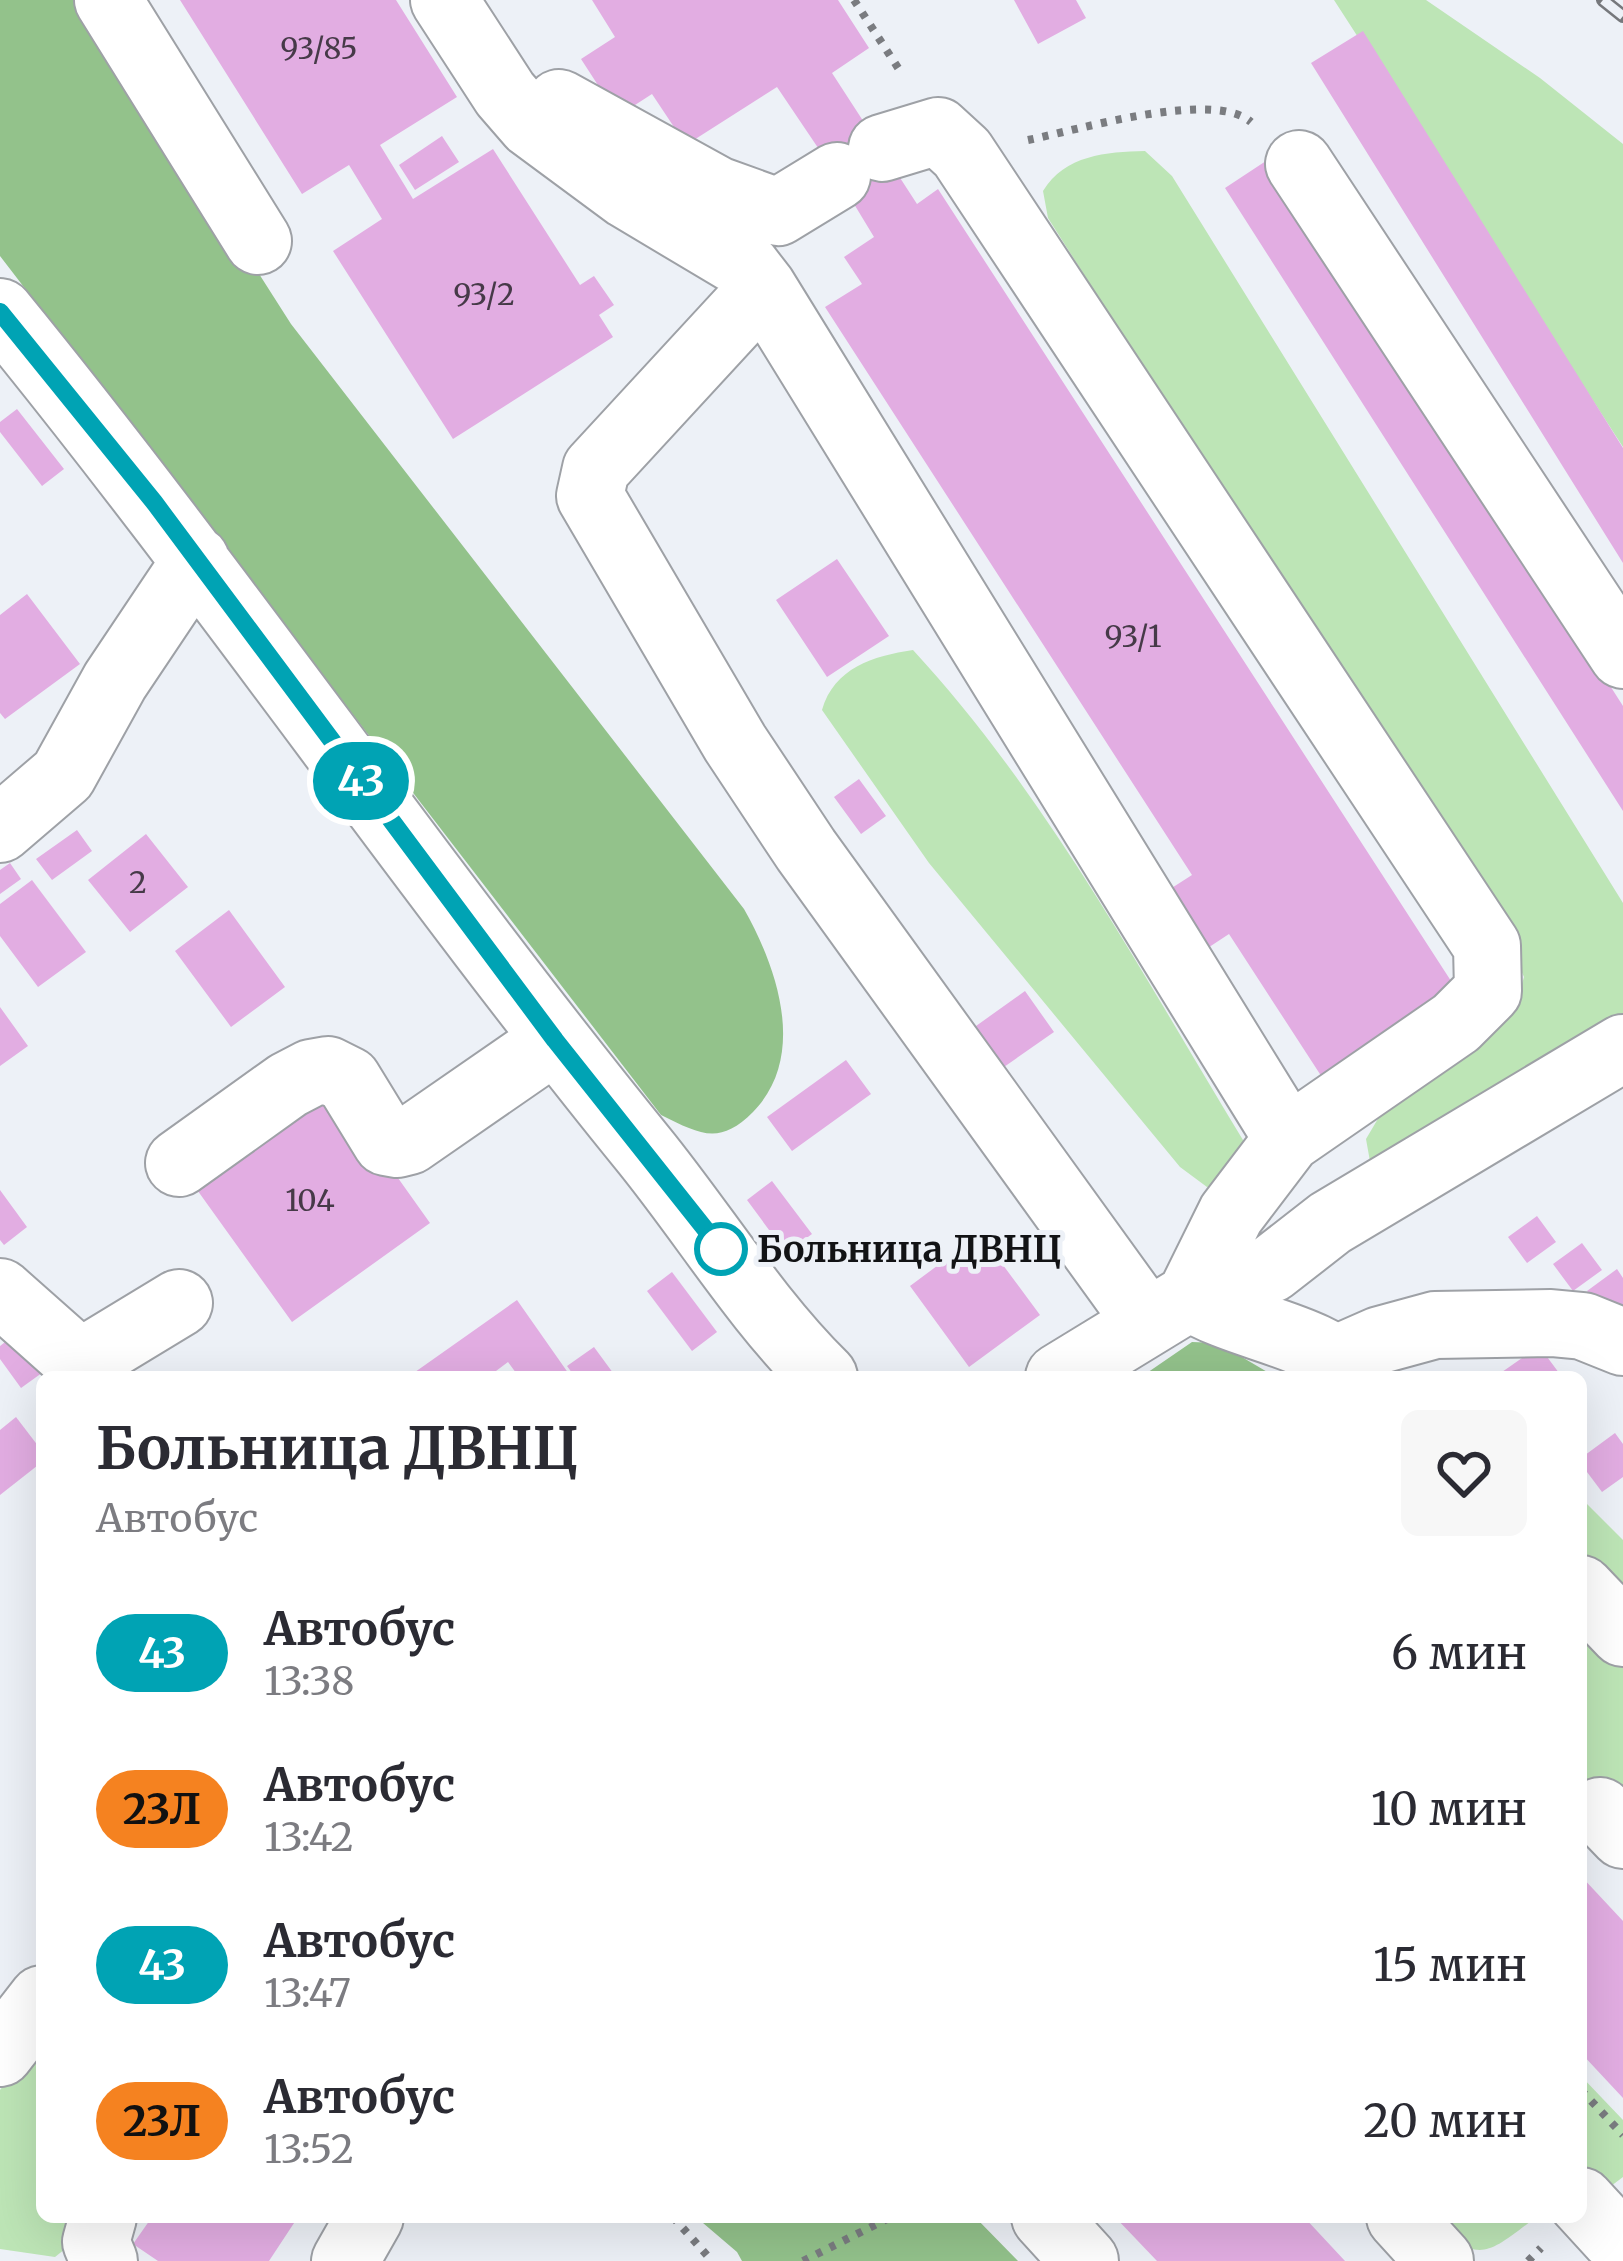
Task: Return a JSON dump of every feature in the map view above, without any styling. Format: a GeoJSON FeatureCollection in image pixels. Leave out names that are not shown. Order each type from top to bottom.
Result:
{"type":"FeatureCollection","features":[{"type":"Feature","properties":{"kind":"street"},"geometry":{"type":"LineString","coordinates":[[108,0],[258,241]]}},
{"type":"Feature","properties":{"kind":"street"},"geometry":{"type":"LineString","coordinates":[[444,0],[505,94],[531,124],[627,195],[746,266],[763,288],[1288,1139]]}},
{"type":"Feature","properties":{"kind":"street"},"geometry":{"type":"LineString","coordinates":[[505,94],[548,97],[717,190],[778,212],[905,152],[1487,946],[1488,991],[1456,1023],[1288,1139],[1168,1310]]}},
{"type":"Feature","properties":{"kind":"street"},"geometry":{"type":"LineString","coordinates":[[1299,164],[1623,655]]}},
{"type":"Feature","properties":{"kind":"street"},"geometry":{"type":"LineString","coordinates":[[763,288],[596,469],[590,496],[735,743],[806,850],[1168,1310],[1212,1312],[1347,1367],[1380,1340],[1435,1325],[1551,1323],[1583,1326],[1623,1342]]}},
{"type":"Feature","properties":{"kind":"street"},"geometry":{"type":"LineString","coordinates":[[13,353],[196,560],[555,1040],[686,1201],[762,1307],[819,1371]]}},
{"type":"Feature","properties":{"kind":"street"},"geometry":{"type":"LineString","coordinates":[[0,829],[63,775],[115,681],[196,560]]}},
{"type":"Feature","properties":{"kind":"street"},"geometry":{"type":"LineString","coordinates":[[179,1163],[288,1085],[328,1070],[348,1080],[386,1142],[409,1141],[555,1040]]}},
{"type":"Feature","properties":{"kind":"street"},"geometry":{"type":"LineString","coordinates":[[1069,1371],[1168,1310],[1271,1269],[1330,1223],[1623,1048]]}},
{"type":"Feature","properties":{"kind":"street"},"geometry":{"type":"LineString","coordinates":[[0,1292],[70,1355],[86,1360],[179,1303]]}},
{"type":"Feature","properties":{"kind":"street"},"geometry":{"type":"LineString","coordinates":[[762,1307],[763,1371]]}},
{"type":"Feature","properties":{"kind":"street"},"geometry":{"type":"LineString","coordinates":[[1587,1595],[1623,1633]]}},
{"type":"Feature","properties":{"kind":"street"},"geometry":{"type":"LineString","coordinates":[[0,2053],[36,2007]]}},
{"type":"Feature","properties":{"kind":"street"},"geometry":{"type":"LineString","coordinates":[[101,2223],[96,2242],[104,2261]]}},
{"type":"Feature","properties":{"kind":"street"},"geometry":{"type":"LineString","coordinates":[[345,2261],[367,2223]]}},
{"type":"Feature","properties":{"kind":"street"},"geometry":{"type":"LineString","coordinates":[[1050,2223],[1085,2261]]}},
{"type":"Feature","properties":{"kind":"street"},"geometry":{"type":"LineString","coordinates":[[1405,2223],[1440,2261]]}},
{"type":"Feature","properties":{"kind":"path"},"geometry":{"type":"LineString","coordinates":[[854,0],[905,152],[1203,106],[1239,112],[1299,164]]}},
{"type":"Feature","properties":{"kind":"path"},"geometry":{"type":"LineString","coordinates":[[1587,2096],[1623,2135]]}},
{"type":"Feature","properties":{"kind":"path"},"geometry":{"type":"LineString","coordinates":[[678,2223],[712,2261]]}},
{"type":"Feature","properties":{"kind":"path"},"geometry":{"type":"LineString","coordinates":[[803,2261],[878,2223]]}},
{"type":"Feature","properties":{"kind":"green space"},"geometry":{"type":"Polygon","coordinates":[[[0,0],[84,0],[291,324],[744,909],[776,984],[783,1038],[770,1090],[741,1123],[709,1133],[661,1115],[0,256],[0,0]]]}},
{"type":"Feature","properties":{"kind":"green space"},"geometry":{"type":"Polygon","coordinates":[[[1334,0],[1426,0],[1540,78],[1623,144],[1623,447],[1334,0]]]}},
{"type":"Feature","properties":{"kind":"green space"},"geometry":{"type":"Polygon","coordinates":[[[1145,151],[1172,176],[1623,903],[1623,1015],[1619,1020],[1371,1167],[1366,1139],[1379,1117],[1475,1048],[1515,1007],[1524,977],[1509,943],[1048,218],[1043,191],[1063,170],[1088,158],[1145,151]]]}},
{"type":"Feature","properties":{"kind":"green space"},"geometry":{"type":"Polygon","coordinates":[[[913,650],[1008,765],[1092,889],[1246,1145],[1239,1181],[1207,1187],[1180,1167],[929,863],[822,710],[836,684],[857,666],[913,650]]]}},
{"type":"Feature","properties":{"kind":"green space"},"geometry":{"type":"Polygon","coordinates":[[[1192,1342],[1218,1343],[1266,1371],[1150,1371],[1192,1342]]]}},
{"type":"Feature","properties":{"kind":"green space"},"geometry":{"type":"Polygon","coordinates":[[[1587,1504],[1623,1540],[1623,1605],[1587,1570],[1587,1504]]]}},
{"type":"Feature","properties":{"kind":"green space"},"geometry":{"type":"Polygon","coordinates":[[[1587,1620],[1623,1656],[1623,1806],[1587,1790],[1587,1620]]]}},
{"type":"Feature","properties":{"kind":"green space"},"geometry":{"type":"Polygon","coordinates":[[[36,2045],[36,2223],[67,2223],[65,2249],[55,2257],[0,2249],[0,2090],[36,2045]]]}},
{"type":"Feature","properties":{"kind":"green space"},"geometry":{"type":"Polygon","coordinates":[[[1587,2082],[1623,2120],[1623,2177],[1611,2186],[1587,2177],[1587,2082]]]}},
{"type":"Feature","properties":{"kind":"green space"},"geometry":{"type":"Polygon","coordinates":[[[703,2223],[981,2223],[1018,2261],[742,2261],[703,2223]]]}},
{"type":"Feature","properties":{"kind":"green space"},"geometry":{"type":"Polygon","coordinates":[[[1433,2223],[1528,2223],[1491,2248],[1480,2250],[1457,2242],[1433,2223]]]}},
{"type":"Feature","properties":{"kind":"building"},"geometry":{"type":"Polygon","coordinates":[[[180,0],[396,0],[457,97],[380,145],[413,199],[493,149],[580,285],[594,276],[614,305],[599,315],[613,337],[453,439],[333,251],[382,219],[349,165],[302,194],[180,0]]]}},
{"type":"Feature","properties":{"kind":"building"},"geometry":{"type":"Polygon","coordinates":[[[592,0],[838,0],[869,48],[832,73],[917,204],[938,189],[1464,1001],[1329,1088],[1229,934],[1191,959],[1153,900],[1192,875],[825,307],[862,284],[844,257],[874,237],[837,176],[777,87],[686,145],[652,94],[618,116],[581,59],[615,37],[592,0]]]}},
{"type":"Feature","properties":{"kind":"building"},"geometry":{"type":"Polygon","coordinates":[[[1014,0],[1076,0],[1086,18],[1038,44],[1014,0]]]}},
{"type":"Feature","properties":{"kind":"building"},"geometry":{"type":"Polygon","coordinates":[[[1363,31],[1623,448],[1623,563],[1311,63],[1363,31]]]}},
{"type":"Feature","properties":{"kind":"building"},"geometry":{"type":"Polygon","coordinates":[[[442,136],[459,162],[415,190],[399,165],[442,136]]]}},
{"type":"Feature","properties":{"kind":"building"},"geometry":{"type":"Polygon","coordinates":[[[1272,157],[1623,706],[1623,811],[1225,188],[1272,157]]]}},
{"type":"Feature","properties":{"kind":"building"},"geometry":{"type":"Polygon","coordinates":[[[17,409],[64,469],[42,486],[0,432],[0,422],[17,409]]]}},
{"type":"Feature","properties":{"kind":"building"},"geometry":{"type":"Polygon","coordinates":[[[837,559],[889,636],[827,677],[776,600],[837,559]]]}},
{"type":"Feature","properties":{"kind":"building"},"geometry":{"type":"Polygon","coordinates":[[[27,594],[80,664],[5,719],[0,713],[0,615],[27,594]]]}},
{"type":"Feature","properties":{"kind":"building"},"geometry":{"type":"Polygon","coordinates":[[[859,779],[886,816],[861,834],[834,797],[859,779]]]}},
{"type":"Feature","properties":{"kind":"building"},"geometry":{"type":"Polygon","coordinates":[[[77,830],[92,851],[52,880],[36,859],[77,830]]]}},
{"type":"Feature","properties":{"kind":"building"},"geometry":{"type":"Polygon","coordinates":[[[146,834],[188,887],[130,932],[88,880],[146,834]]]}},
{"type":"Feature","properties":{"kind":"building"},"geometry":{"type":"Polygon","coordinates":[[[10,863],[21,879],[0,894],[0,870],[10,863]]]}},
{"type":"Feature","properties":{"kind":"building"},"geometry":{"type":"Polygon","coordinates":[[[32,880],[86,952],[38,987],[0,936],[0,904],[32,880]]]}},
{"type":"Feature","properties":{"kind":"building"},"geometry":{"type":"Polygon","coordinates":[[[229,910],[285,987],[231,1027],[175,951],[229,910]]]}},
{"type":"Feature","properties":{"kind":"building"},"geometry":{"type":"Polygon","coordinates":[[[1025,991],[1054,1032],[991,1076],[962,1036],[1025,991]]]}},
{"type":"Feature","properties":{"kind":"building"},"geometry":{"type":"Polygon","coordinates":[[[0,1007],[28,1046],[0,1066],[0,1007]]]}},
{"type":"Feature","properties":{"kind":"building"},"geometry":{"type":"Polygon","coordinates":[[[846,1060],[871,1094],[792,1151],[767,1117],[846,1060]]]}},
{"type":"Feature","properties":{"kind":"building"},"geometry":{"type":"Polygon","coordinates":[[[329,1081],[430,1223],[292,1322],[190,1180],[329,1081]]]}},
{"type":"Feature","properties":{"kind":"building"},"geometry":{"type":"Polygon","coordinates":[[[772,1181],[812,1234],[786,1253],[747,1200],[772,1181]]]}},
{"type":"Feature","properties":{"kind":"building"},"geometry":{"type":"Polygon","coordinates":[[[0,1190],[27,1227],[4,1245],[0,1240],[0,1190]]]}},
{"type":"Feature","properties":{"kind":"building"},"geometry":{"type":"Polygon","coordinates":[[[1537,1216],[1556,1242],[1527,1263],[1508,1237],[1537,1216]]]}},
{"type":"Feature","properties":{"kind":"building"},"geometry":{"type":"Polygon","coordinates":[[[980,1234],[1040,1315],[969,1367],[910,1286],[980,1234]]]}},
{"type":"Feature","properties":{"kind":"building"},"geometry":{"type":"Polygon","coordinates":[[[1582,1243],[1602,1270],[1573,1291],[1553,1264],[1582,1243]]]}},
{"type":"Feature","properties":{"kind":"building"},"geometry":{"type":"Polygon","coordinates":[[[1617,1269],[1623,1278],[1623,1306],[1607,1318],[1587,1291],[1617,1269]]]}},
{"type":"Feature","properties":{"kind":"building"},"geometry":{"type":"Polygon","coordinates":[[[672,1272],[717,1332],[692,1351],[647,1291],[672,1272]]]}},
{"type":"Feature","properties":{"kind":"building"},"geometry":{"type":"Polygon","coordinates":[[[517,1300],[567,1371],[515,1371],[508,1362],[496,1371],[416,1371],[517,1300]]]}},
{"type":"Feature","properties":{"kind":"building"},"geometry":{"type":"Polygon","coordinates":[[[18,1332],[46,1370],[36,1371],[36,1377],[21,1388],[0,1359],[0,1346],[18,1332]]]}},
{"type":"Feature","properties":{"kind":"building"},"geometry":{"type":"Polygon","coordinates":[[[1539,1346],[1558,1371],[1503,1371],[1539,1346]]]}},
{"type":"Feature","properties":{"kind":"building"},"geometry":{"type":"Polygon","coordinates":[[[594,1347],[612,1371],[571,1371],[567,1366],[594,1347]]]}},
{"type":"Feature","properties":{"kind":"building"},"geometry":{"type":"Polygon","coordinates":[[[16,1417],[36,1443],[36,1467],[0,1495],[0,1430],[16,1417]]]}},
{"type":"Feature","properties":{"kind":"building"},"geometry":{"type":"Polygon","coordinates":[[[1615,1433],[1623,1444],[1623,1477],[1602,1492],[1587,1472],[1587,1454],[1615,1433]]]}},
{"type":"Feature","properties":{"kind":"building"},"geometry":{"type":"Polygon","coordinates":[[[1587,1882],[1623,1921],[1623,2098],[1587,2059],[1587,1882]]]}},
{"type":"Feature","properties":{"kind":"building"},"geometry":{"type":"Polygon","coordinates":[[[148,2223],[294,2223],[269,2261],[158,2261],[133,2244],[148,2223]]]}},
{"type":"Feature","properties":{"kind":"building"},"geometry":{"type":"Polygon","coordinates":[[[1121,2223],[1310,2223],[1345,2261],[1157,2261],[1121,2223]]]}},
{"type":"Feature","properties":{"kind":"railway"},"geometry":{"type":"LineString","coordinates":[[1603,0],[1623,16]]}},
{"type":"Feature","properties":{"kind":"bus line","name":"43"},"geometry":{"type":"LineString","coordinates":[[0,312],[154,502],[555,1040],[721,1249]]}},
{"type":"Feature","properties":{"kind":"place","name":"Больница ДВНЦ"},"geometry":{"type":"Point","coordinates":[721,1249]}}]}
